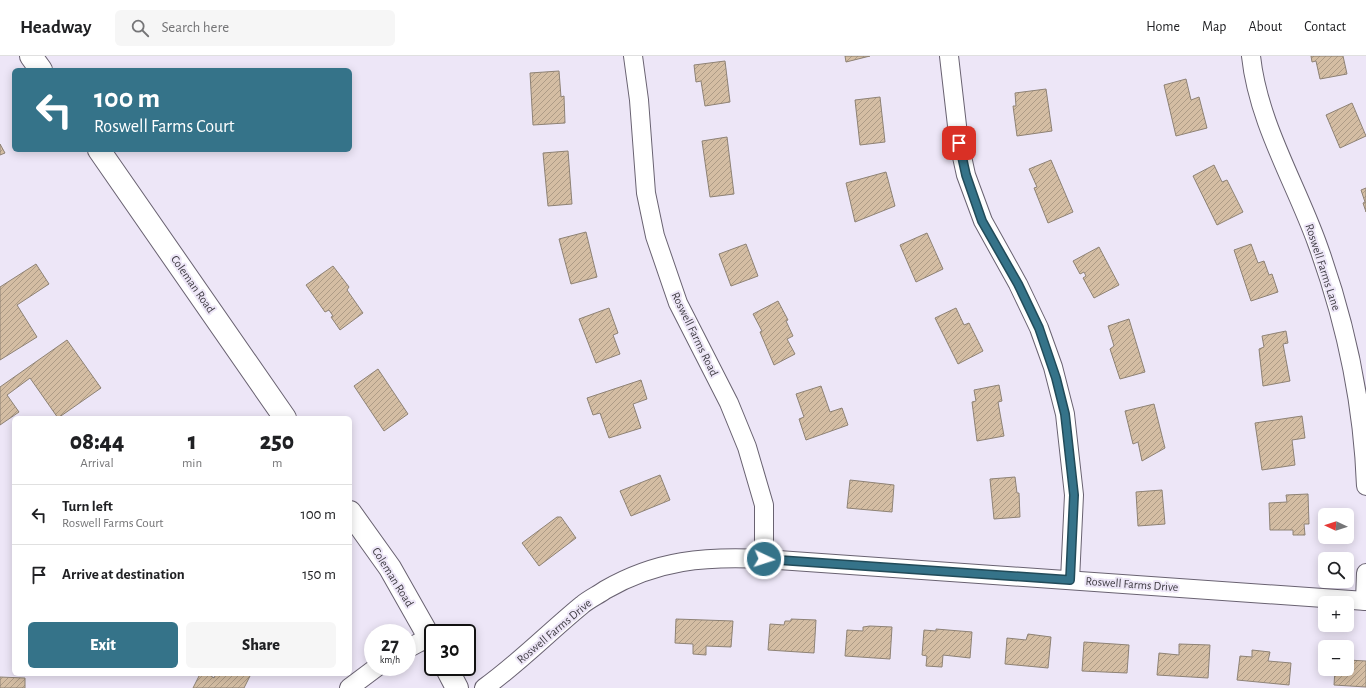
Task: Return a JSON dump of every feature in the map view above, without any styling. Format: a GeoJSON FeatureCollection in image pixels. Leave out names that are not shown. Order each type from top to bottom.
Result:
{"type":"FeatureCollection","features":[{"type":"Feature","properties":{"kind":"street"},"geometry":{"type":"LineString","coordinates":[[31,56],[40,68]]}},
{"type":"Feature","properties":{"kind":"street","name":"Roswell Farms Road"},"geometry":{"type":"LineString","coordinates":[[633,56],[639,100],[646,193],[655,236],[678,303],[729,403],[747,447],[764,505],[764,559]]}},
{"type":"Feature","properties":{"kind":"street"},"geometry":{"type":"LineString","coordinates":[[949,56],[959,143],[966,175],[982,221],[1018,284],[1039,328],[1053,367],[1065,414],[1074,495],[1070,580]]}},
{"type":"Feature","properties":{"kind":"street","name":"Roswell Farms Lane"},"geometry":{"type":"LineString","coordinates":[[1251,56],[1253,74],[1261,107],[1317,243],[1334,295],[1349,356],[1360,416],[1366,486]]}},
{"type":"Feature","properties":{"kind":"street","name":"Coleman Road"},"geometry":{"type":"LineString","coordinates":[[100,152],[284,416]]}},
{"type":"Feature","properties":{"kind":"street","name":"Coleman Road"},"geometry":{"type":"LineString","coordinates":[[352,515],[390,568],[424,628]]}},
{"type":"Feature","properties":{"kind":"street","name":"Roswell Farms Drive"},"geometry":{"type":"LineString","coordinates":[[484,688],[507,672],[583,604],[626,578],[660,566],[692,559],[725,557],[764,559],[1365,601]]}},
{"type":"Feature","properties":{"kind":"street"},"geometry":{"type":"LineString","coordinates":[[1365,601],[1366,573]]}},
{"type":"Feature","properties":{"kind":"street"},"geometry":{"type":"LineString","coordinates":[[349,688],[364,676]]}},
{"type":"Feature","properties":{"kind":"street"},"geometry":{"type":"LineString","coordinates":[[451,676],[457,688]]}},
{"type":"Feature","properties":{"kind":"building"},"geometry":{"type":"Polygon","coordinates":[[[845,56],[870,56],[846,62],[845,56]]]}},
{"type":"Feature","properties":{"kind":"building"},"geometry":{"type":"Polygon","coordinates":[[[1311,56],[1343,56],[1347,74],[1320,79],[1316,61],[1312,62],[1311,56]]]}},
{"type":"Feature","properties":{"kind":"building"},"geometry":{"type":"Polygon","coordinates":[[[725,61],[730,102],[705,106],[701,81],[696,82],[694,65],[725,61]]]}},
{"type":"Feature","properties":{"kind":"building"},"geometry":{"type":"Polygon","coordinates":[[[559,71],[561,97],[564,96],[565,123],[533,125],[530,73],[559,71]]]}},
{"type":"Feature","properties":{"kind":"building"},"geometry":{"type":"Polygon","coordinates":[[[1186,79],[1191,100],[1199,97],[1207,128],[1176,136],[1164,85],[1186,79]]]}},
{"type":"Feature","properties":{"kind":"building"},"geometry":{"type":"Polygon","coordinates":[[[1046,89],[1052,131],[1017,136],[1013,106],[1016,106],[1015,93],[1046,89]]]}},
{"type":"Feature","properties":{"kind":"building"},"geometry":{"type":"Polygon","coordinates":[[[880,97],[885,142],[860,145],[855,100],[880,97]]]}},
{"type":"Feature","properties":{"kind":"building"},"geometry":{"type":"Polygon","coordinates":[[[1352,103],[1366,136],[1340,148],[1326,115],[1352,103]]]}},
{"type":"Feature","properties":{"kind":"building"},"geometry":{"type":"Polygon","coordinates":[[[727,137],[734,194],[710,197],[702,141],[727,137]]]}},
{"type":"Feature","properties":{"kind":"building"},"geometry":{"type":"Polygon","coordinates":[[[0,144],[5,153],[0,155],[0,144]]]}},
{"type":"Feature","properties":{"kind":"building"},"geometry":{"type":"Polygon","coordinates":[[[568,151],[572,204],[548,206],[543,153],[568,151]]]}},
{"type":"Feature","properties":{"kind":"building"},"geometry":{"type":"Polygon","coordinates":[[[1051,160],[1073,212],[1048,223],[1034,188],[1037,187],[1029,169],[1051,160]]]}},
{"type":"Feature","properties":{"kind":"building"},"geometry":{"type":"Polygon","coordinates":[[[1214,165],[1222,182],[1227,180],[1243,212],[1217,225],[1193,176],[1214,165]]]}},
{"type":"Feature","properties":{"kind":"building"},"geometry":{"type":"Polygon","coordinates":[[[886,172],[895,206],[855,222],[846,183],[886,172]]]}},
{"type":"Feature","properties":{"kind":"building"},"geometry":{"type":"Polygon","coordinates":[[[1366,188],[1366,212],[1363,203],[1365,202],[1361,190],[1366,188]]]}},
{"type":"Feature","properties":{"kind":"building"},"geometry":{"type":"Polygon","coordinates":[[[586,232],[597,277],[571,284],[559,239],[586,232]]]}},
{"type":"Feature","properties":{"kind":"building"},"geometry":{"type":"Polygon","coordinates":[[[927,233],[943,269],[916,282],[900,245],[927,233]]]}},
{"type":"Feature","properties":{"kind":"building"},"geometry":{"type":"Polygon","coordinates":[[[746,244],[758,276],[731,286],[719,254],[746,244]]]}},
{"type":"Feature","properties":{"kind":"building"},"geometry":{"type":"Polygon","coordinates":[[[1251,244],[1258,263],[1264,261],[1269,275],[1272,274],[1278,292],[1251,301],[1234,250],[1251,244]]]}},
{"type":"Feature","properties":{"kind":"building"},"geometry":{"type":"Polygon","coordinates":[[[1099,247],[1119,285],[1094,298],[1083,278],[1086,276],[1084,272],[1080,274],[1073,261],[1099,247]]]}},
{"type":"Feature","properties":{"kind":"building"},"geometry":{"type":"Polygon","coordinates":[[[36,264],[49,284],[17,305],[37,337],[0,360],[0,287],[36,264]]]}},
{"type":"Feature","properties":{"kind":"building"},"geometry":{"type":"Polygon","coordinates":[[[333,266],[349,287],[347,290],[363,313],[340,330],[331,317],[333,316],[329,310],[325,312],[306,285],[333,266]]]}},
{"type":"Feature","properties":{"kind":"building"},"geometry":{"type":"Polygon","coordinates":[[[778,301],[788,320],[786,321],[793,336],[787,339],[795,354],[774,365],[760,332],[762,331],[753,314],[778,301]]]}},
{"type":"Feature","properties":{"kind":"building"},"geometry":{"type":"Polygon","coordinates":[[[609,308],[618,333],[613,335],[620,354],[596,363],[579,319],[609,308]]]}},
{"type":"Feature","properties":{"kind":"building"},"geometry":{"type":"Polygon","coordinates":[[[956,308],[964,325],[969,323],[983,351],[958,364],[935,318],[956,308]]]}},
{"type":"Feature","properties":{"kind":"building"},"geometry":{"type":"Polygon","coordinates":[[[1129,319],[1145,372],[1120,379],[1110,349],[1114,346],[1108,326],[1129,319]]]}},
{"type":"Feature","properties":{"kind":"building"},"geometry":{"type":"Polygon","coordinates":[[[1286,331],[1288,343],[1283,344],[1290,381],[1263,386],[1259,349],[1264,347],[1262,336],[1286,331]]]}},
{"type":"Feature","properties":{"kind":"building"},"geometry":{"type":"Polygon","coordinates":[[[67,340],[101,388],[61,416],[57,416],[30,378],[7,395],[19,412],[0,425],[0,387],[67,340]]]}},
{"type":"Feature","properties":{"kind":"building"},"geometry":{"type":"Polygon","coordinates":[[[378,369],[408,414],[384,431],[354,386],[378,369]]]}},
{"type":"Feature","properties":{"kind":"building"},"geometry":{"type":"Polygon","coordinates":[[[641,380],[647,399],[633,404],[641,428],[609,438],[600,413],[593,415],[587,398],[641,380]]]}},
{"type":"Feature","properties":{"kind":"building"},"geometry":{"type":"Polygon","coordinates":[[[999,385],[1002,401],[998,402],[1004,436],[977,441],[972,402],[976,401],[974,390],[999,385]]]}},
{"type":"Feature","properties":{"kind":"building"},"geometry":{"type":"Polygon","coordinates":[[[821,386],[830,412],[842,408],[848,425],[806,440],[799,419],[804,417],[796,394],[821,386]]]}},
{"type":"Feature","properties":{"kind":"building"},"geometry":{"type":"Polygon","coordinates":[[[1154,404],[1165,448],[1142,461],[1138,442],[1133,444],[1125,411],[1154,404]]]}},
{"type":"Feature","properties":{"kind":"building"},"geometry":{"type":"Polygon","coordinates":[[[1302,416],[1305,438],[1292,440],[1295,465],[1262,470],[1255,423],[1302,416]]]}},
{"type":"Feature","properties":{"kind":"building"},"geometry":{"type":"Polygon","coordinates":[[[660,475],[670,500],[631,516],[620,491],[660,475]]]}},
{"type":"Feature","properties":{"kind":"building"},"geometry":{"type":"Polygon","coordinates":[[[1015,477],[1017,493],[1019,493],[1020,517],[994,519],[990,479],[1015,477]]]}},
{"type":"Feature","properties":{"kind":"building"},"geometry":{"type":"Polygon","coordinates":[[[850,480],[894,485],[892,512],[847,508],[850,480]]]}},
{"type":"Feature","properties":{"kind":"building"},"geometry":{"type":"Polygon","coordinates":[[[1162,490],[1165,524],[1138,526],[1136,492],[1162,490]]]}},
{"type":"Feature","properties":{"kind":"building"},"geometry":{"type":"Polygon","coordinates":[[[1308,494],[1309,524],[1304,524],[1305,535],[1293,535],[1293,530],[1270,530],[1269,503],[1287,502],[1286,495],[1308,494]]]}},
{"type":"Feature","properties":{"kind":"building"},"geometry":{"type":"Polygon","coordinates":[[[557,517],[561,517],[576,538],[539,566],[522,543],[557,517]]]}},
{"type":"Feature","properties":{"kind":"building"},"geometry":{"type":"Polygon","coordinates":[[[676,619],[733,621],[731,647],[706,646],[706,655],[693,654],[693,644],[675,643],[676,619]]]}},
{"type":"Feature","properties":{"kind":"building"},"geometry":{"type":"Polygon","coordinates":[[[791,619],[816,620],[814,653],[768,650],[770,624],[784,625],[785,621],[791,621],[791,619]]]}},
{"type":"Feature","properties":{"kind":"building"},"geometry":{"type":"Polygon","coordinates":[[[863,627],[892,627],[890,659],[845,656],[847,630],[863,631],[863,627]]]}},
{"type":"Feature","properties":{"kind":"building"},"geometry":{"type":"Polygon","coordinates":[[[936,629],[972,632],[970,658],[943,655],[942,667],[926,666],[927,656],[922,655],[924,630],[936,631],[936,629]]]}},
{"type":"Feature","properties":{"kind":"building"},"geometry":{"type":"Polygon","coordinates":[[[1028,634],[1051,637],[1048,668],[1005,664],[1007,638],[1026,640],[1028,634]]]}},
{"type":"Feature","properties":{"kind":"building"},"geometry":{"type":"Polygon","coordinates":[[[1084,642],[1129,645],[1127,673],[1082,671],[1084,642]]]}},
{"type":"Feature","properties":{"kind":"building"},"geometry":{"type":"Polygon","coordinates":[[[1179,644],[1210,645],[1208,678],[1157,675],[1159,653],[1179,655],[1179,644]]]}},
{"type":"Feature","properties":{"kind":"building"},"geometry":{"type":"Polygon","coordinates":[[[1252,650],[1270,652],[1268,661],[1291,663],[1289,685],[1237,680],[1240,656],[1252,657],[1252,650]]]}},
{"type":"Feature","properties":{"kind":"building"},"geometry":{"type":"Polygon","coordinates":[[[1354,660],[1366,661],[1366,687],[1334,685],[1335,676],[1354,676],[1354,660]]]}},
{"type":"Feature","properties":{"kind":"building"},"geometry":{"type":"Polygon","coordinates":[[[199,676],[211,676],[214,678],[215,676],[250,676],[244,688],[193,688],[199,676]]]}},
{"type":"Feature","properties":{"kind":"building"},"geometry":{"type":"Polygon","coordinates":[[[0,677],[25,678],[25,688],[0,688],[0,677]]]}},
{"type":"Feature","properties":{"kind":"route"},"geometry":{"type":"LineString","coordinates":[[764,559],[1070,580],[1074,495],[1065,414],[1056,378],[1039,328],[1018,284],[982,221],[966,175],[959,143]]}}]}
